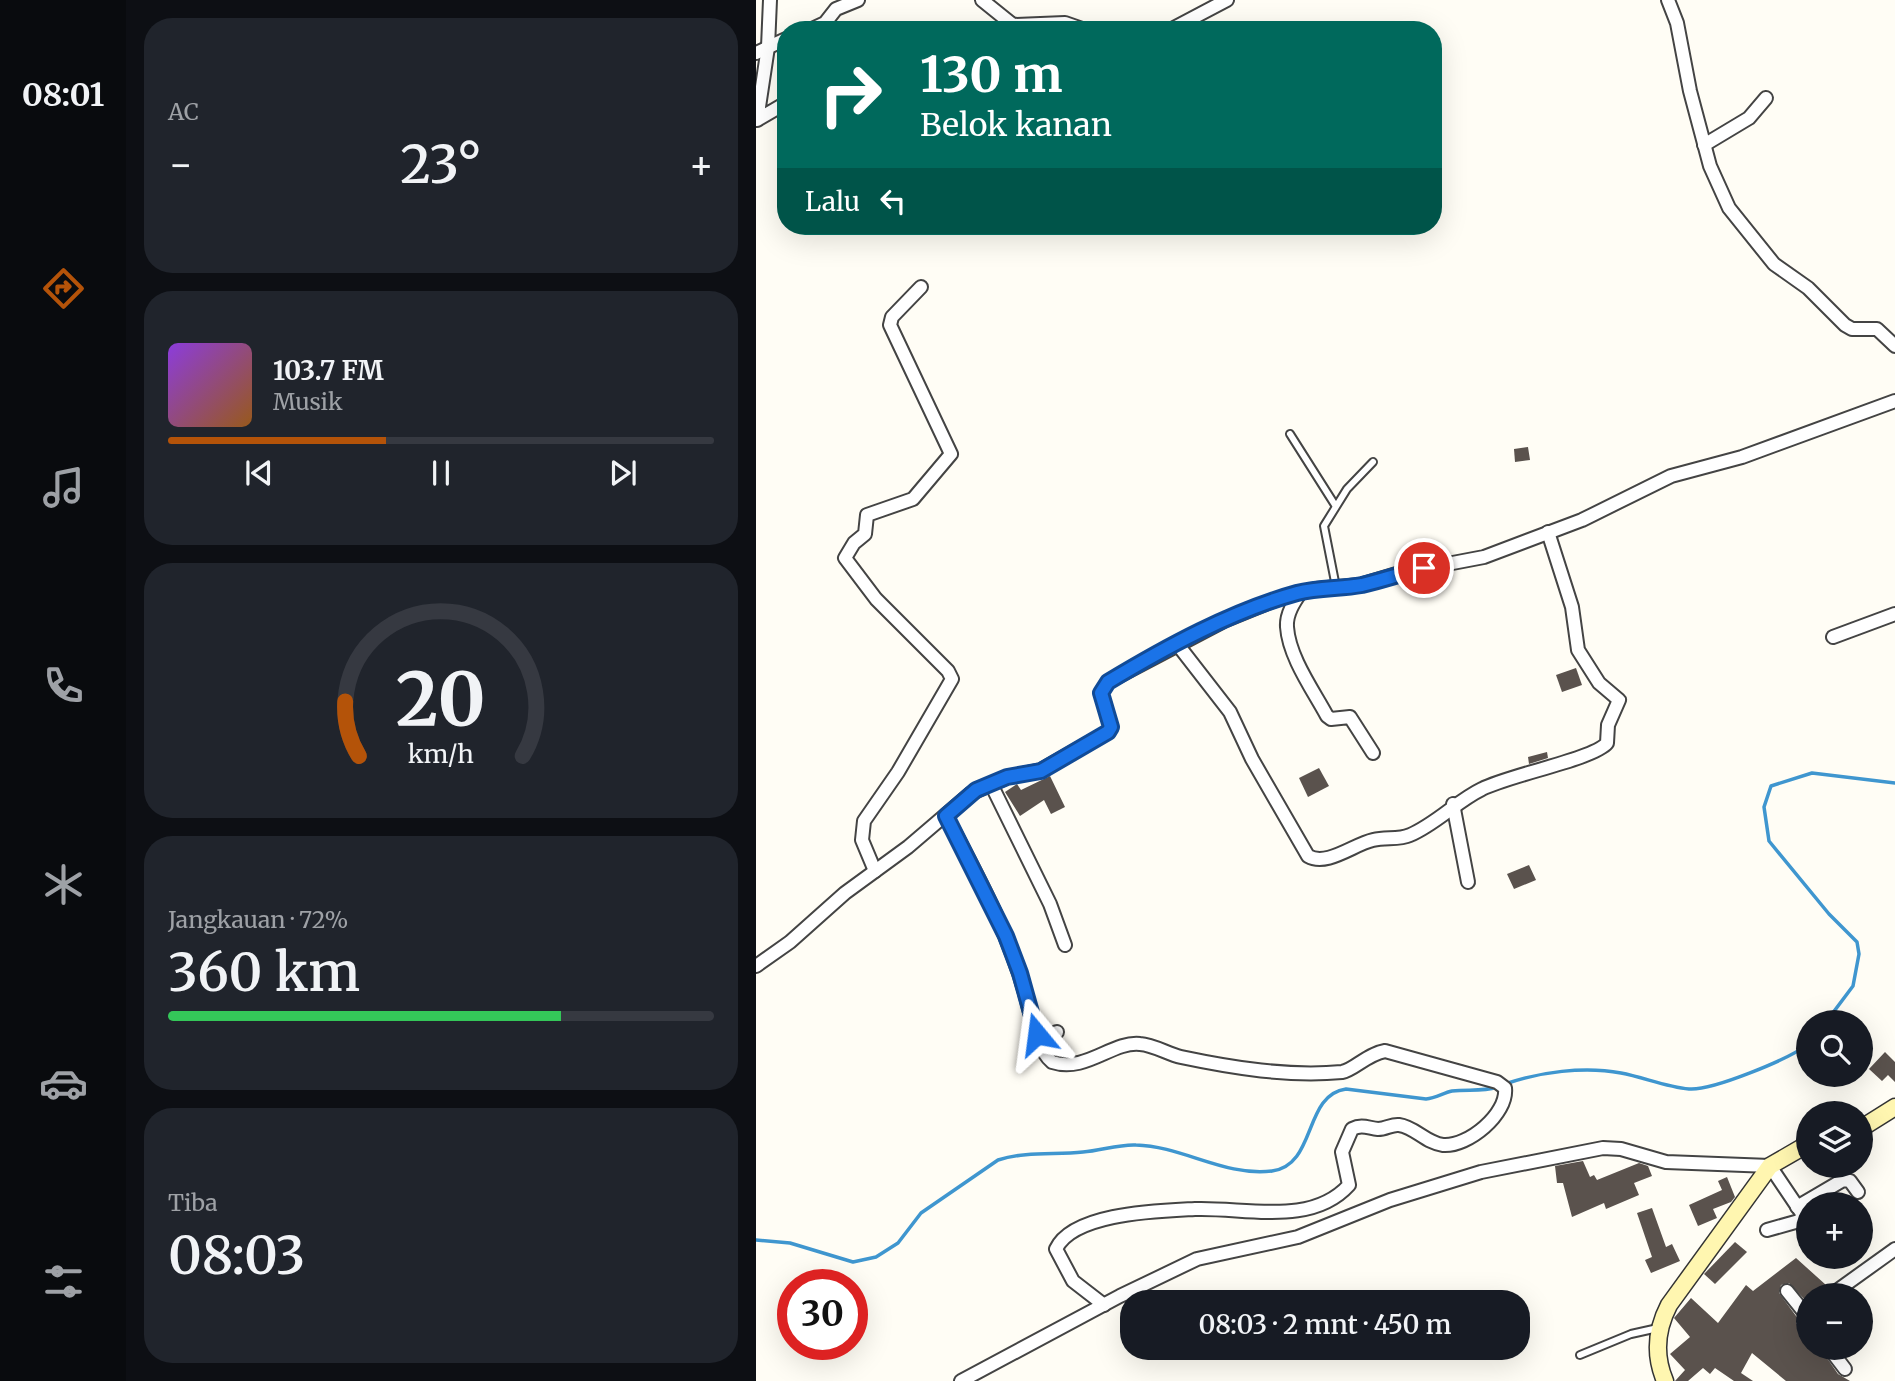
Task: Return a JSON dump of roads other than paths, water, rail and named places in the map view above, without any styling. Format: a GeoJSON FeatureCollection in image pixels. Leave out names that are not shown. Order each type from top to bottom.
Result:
{"type":"FeatureCollection","features":[{"type":"Feature","properties":{"kind":"street"},"geometry":{"type":"LineString","coordinates":[[827,21],[836,9],[858,0]]}},
{"type":"Feature","properties":{"kind":"street"},"geometry":{"type":"LineString","coordinates":[[982,0],[1008,21]]}},
{"type":"Feature","properties":{"kind":"street"},"geometry":{"type":"LineString","coordinates":[[1187,21],[1227,0]]}},
{"type":"Feature","properties":{"kind":"street"},"geometry":{"type":"LineString","coordinates":[[1668,0],[1677,23],[1682,56],[1710,166],[1728,208],[1774,264],[1808,288],[1849,328],[1877,329],[1895,346]]}},
{"type":"Feature","properties":{"kind":"street"},"geometry":{"type":"LineString","coordinates":[[769,1],[757,120],[777,108]]}},
{"type":"Feature","properties":{"kind":"street"},"geometry":{"type":"LineString","coordinates":[[1704,145],[1749,118],[1766,98]]}},
{"type":"Feature","properties":{"kind":"street"},"geometry":{"type":"LineString","coordinates":[[875,871],[862,840],[864,821],[898,772],[952,679],[948,671],[863,585],[845,558],[854,543],[865,534],[867,515],[913,499],[950,458],[948,443],[890,325],[892,317],[921,287]]}},
{"type":"Feature","properties":{"kind":"street"},"geometry":{"type":"LineString","coordinates":[[756,966],[790,942],[970,794],[991,784],[1041,771],[1108,732],[1111,727],[1101,693],[1108,682],[1245,611],[1301,592],[1360,585],[1400,573],[1484,557],[1627,500],[1682,472],[1742,457],[1895,401]]}},
{"type":"Feature","properties":{"kind":"street"},"geometry":{"type":"LineString","coordinates":[[1178,645],[1230,712],[1252,759],[1311,858],[1338,854],[1367,841],[1409,835],[1453,804],[1506,778],[1553,766],[1602,748],[1607,743],[1608,725],[1619,702],[1595,677],[1578,650],[1572,607],[1548,532]]}},
{"type":"Feature","properties":{"kind":"street"},"geometry":{"type":"LineString","coordinates":[[1301,592],[1289,612],[1287,625],[1304,674],[1326,716],[1331,719],[1350,717],[1373,753]]}},
{"type":"Feature","properties":{"kind":"street"},"geometry":{"type":"LineString","coordinates":[[1833,637],[1895,614]]}},
{"type":"Feature","properties":{"kind":"street"},"geometry":{"type":"LineString","coordinates":[[991,784],[1045,893],[1065,945]]}},
{"type":"Feature","properties":{"kind":"street"},"geometry":{"type":"LineString","coordinates":[[1453,804],[1468,882]]}},
{"type":"Feature","properties":{"kind":"street"},"geometry":{"type":"LineString","coordinates":[[946,816],[1006,936],[1039,1039],[1049,1060],[1060,1065],[1078,1064],[1140,1044],[1174,1056],[1220,1065],[1290,1072],[1344,1072],[1370,1055],[1389,1051],[1463,1075],[1497,1082],[1506,1091],[1503,1108],[1496,1118],[1450,1145],[1432,1142],[1399,1125],[1381,1129],[1360,1125],[1352,1129],[1342,1152],[1349,1185],[1336,1199],[1307,1209],[1258,1212],[1194,1209],[1097,1219],[1078,1226],[1062,1237],[1056,1249],[1073,1281],[1104,1305]]}},
{"type":"Feature","properties":{"kind":"street"},"geometry":{"type":"LineString","coordinates":[[1039,1039],[1057,1032]]}},
{"type":"Feature","properties":{"kind":"street"},"geometry":{"type":"LineString","coordinates":[[1873,1121],[1895,1107]]}},
{"type":"Feature","properties":{"kind":"street"},"geometry":{"type":"LineString","coordinates":[[961,1381],[1197,1259],[1298,1237],[1423,1189],[1481,1172],[1602,1148],[1621,1149],[1666,1162],[1770,1166]]}},
{"type":"Feature","properties":{"kind":"street"},"geometry":{"type":"LineString","coordinates":[[1663,1380],[1657,1352],[1659,1328],[1683,1284],[1770,1166],[1796,1151]]}},
{"type":"Feature","properties":{"kind":"street"},"geometry":{"type":"LineString","coordinates":[[1770,1166],[1796,1205]]}},
{"type":"Feature","properties":{"kind":"street"},"geometry":{"type":"LineString","coordinates":[[1823,1192],[1843,1180],[1850,1181],[1858,1192]]}},
{"type":"Feature","properties":{"kind":"street"},"geometry":{"type":"LineString","coordinates":[[1767,1230],[1796,1221]]}},
{"type":"Feature","properties":{"kind":"street"},"geometry":{"type":"LineString","coordinates":[[1848,1283],[1895,1249]]}},
{"type":"Feature","properties":{"kind":"street"},"geometry":{"type":"LineString","coordinates":[[1787,1291],[1796,1302]]}},
{"type":"Feature","properties":{"kind":"street"},"geometry":{"type":"LineString","coordinates":[[1838,1360],[1844,1369]]}},
{"type":"Feature","properties":{"kind":"lane"},"geometry":{"type":"LineString","coordinates":[[1290,434],[1335,505]]}},
{"type":"Feature","properties":{"kind":"lane"},"geometry":{"type":"LineString","coordinates":[[1336,587],[1324,532],[1335,505],[1373,461]]}},
{"type":"Feature","properties":{"kind":"lane"},"geometry":{"type":"LineString","coordinates":[[1580,1355],[1631,1334],[1659,1328]]}},
{"type":"Feature","properties":{"kind":"waterway"},"geometry":{"type":"LineString","coordinates":[[1835,1010],[1853,986],[1859,954],[1857,942],[1829,914],[1769,841],[1764,807],[1771,786],[1812,773],[1895,783]]}},
{"type":"Feature","properties":{"kind":"waterway"},"geometry":{"type":"LineString","coordinates":[[1505,1084],[1547,1073],[1592,1070],[1621,1073],[1680,1088],[1700,1088],[1750,1073],[1796,1052]]}},
{"type":"Feature","properties":{"kind":"waterway"},"geometry":{"type":"LineString","coordinates":[[756,1240],[790,1243],[853,1262],[876,1257],[898,1243],[921,1213],[998,1160],[1019,1155],[1083,1152],[1136,1145],[1170,1150],[1237,1170],[1272,1171],[1286,1166],[1296,1156],[1316,1116],[1332,1094],[1346,1089],[1426,1099],[1452,1091],[1497,1087]]}}]}
